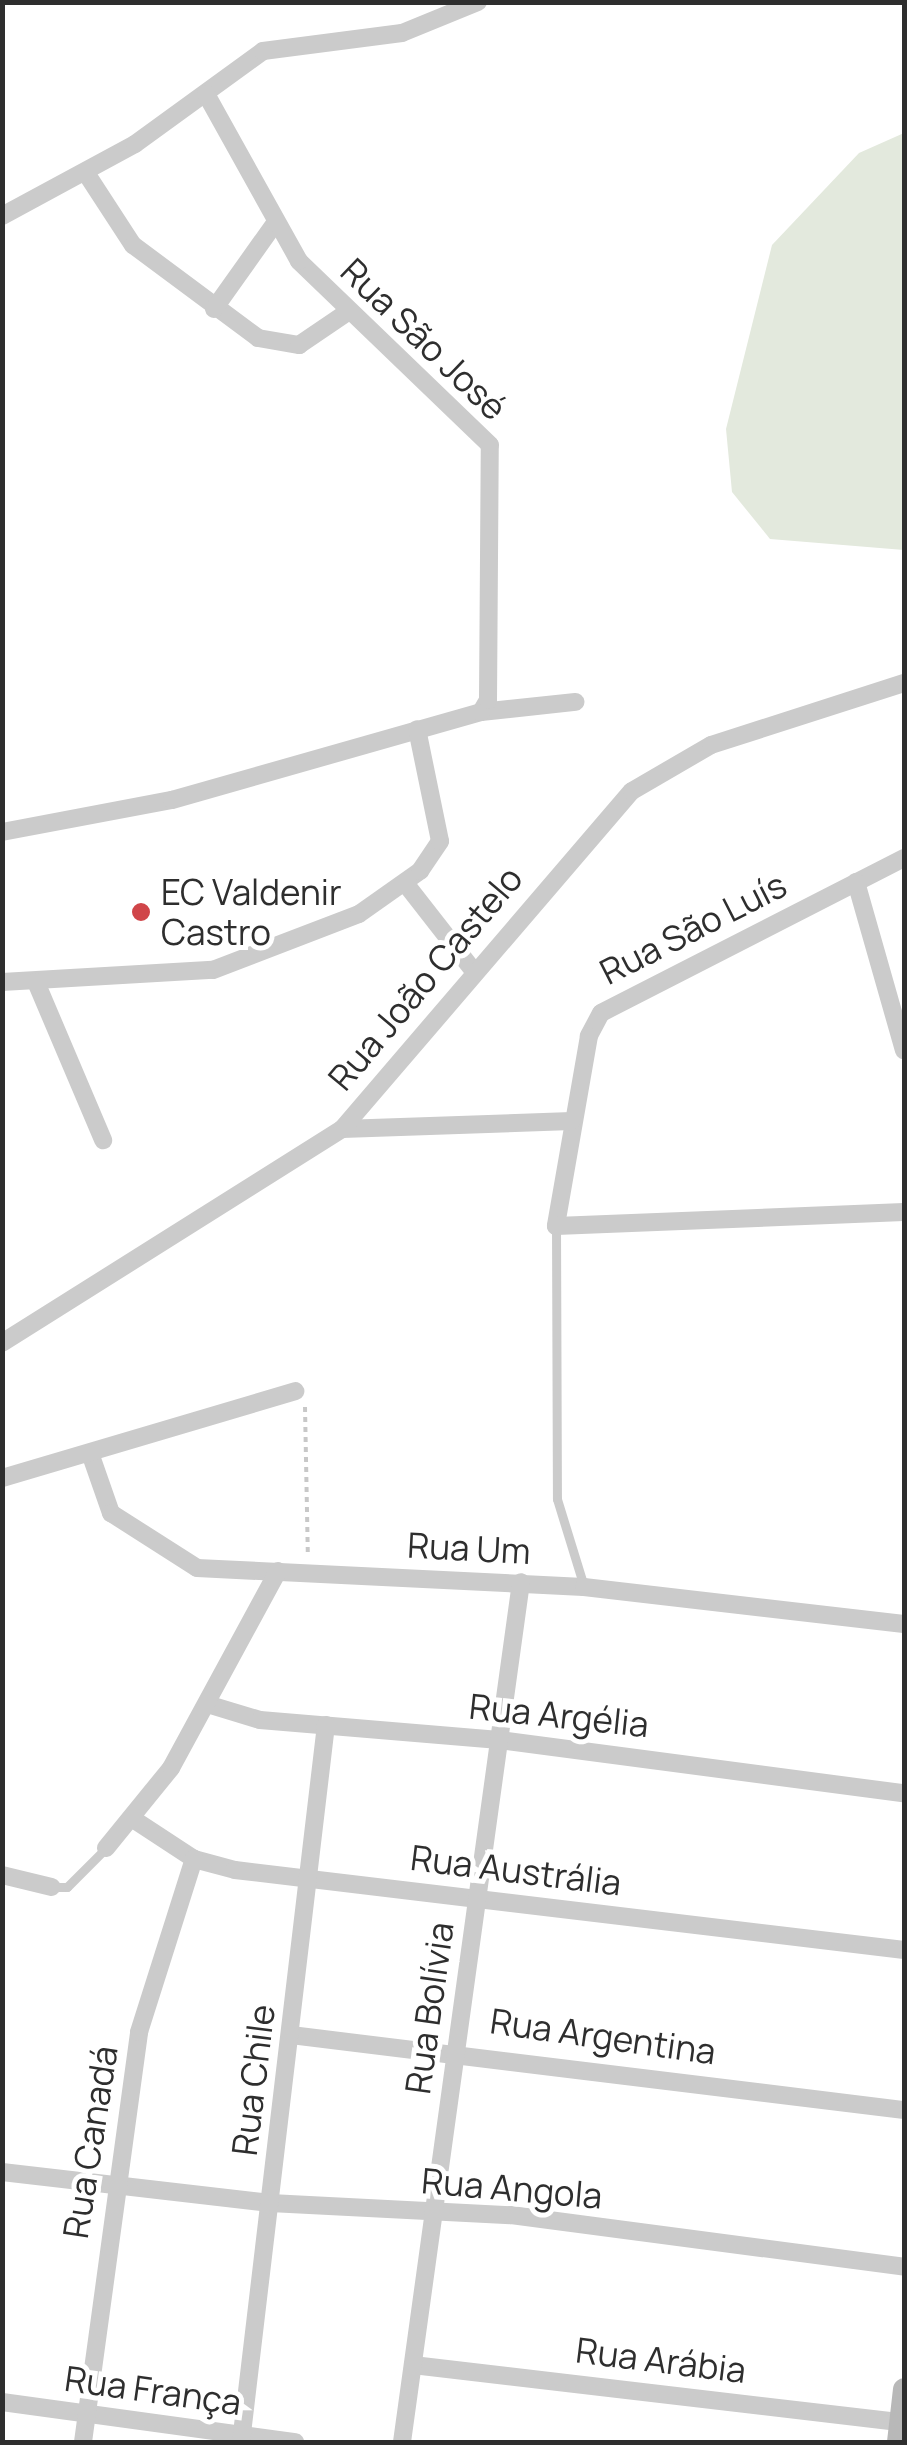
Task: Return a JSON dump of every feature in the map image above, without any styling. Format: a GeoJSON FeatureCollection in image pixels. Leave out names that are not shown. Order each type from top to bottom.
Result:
{"type":"FeatureCollection","features":[{"type":"Feature","properties":{"kind":"street"},"geometry":{"type":"LineString","coordinates":[[2,216],[86,173],[278,46],[402,33],[478,2]]}},
{"type":"Feature","properties":{"kind":"street","name":"Rua São José"},"geometry":{"type":"LineString","coordinates":[[206,94],[273,226],[346,312],[491,448],[483,520],[490,686],[481,712]]}},
{"type":"Feature","properties":{"kind":"street"},"geometry":{"type":"LineString","coordinates":[[86,173],[134,245],[214,309],[288,347],[346,312]]}},
{"type":"Feature","properties":{"kind":"street"},"geometry":{"type":"LineString","coordinates":[[214,309],[273,226]]}},
{"type":"Feature","properties":{"kind":"street","name":"Rua João Castelo"},"geometry":{"type":"LineString","coordinates":[[2,1343],[342,1130],[602,817],[674,763],[904,683]]}},
{"type":"Feature","properties":{"kind":"street"},"geometry":{"type":"LineString","coordinates":[[2,832],[172,800],[481,712],[575,702]]}},
{"type":"Feature","properties":{"kind":"street"},"geometry":{"type":"LineString","coordinates":[[2,982],[213,970],[322,934],[405,882],[441,835],[417,729]]}},
{"type":"Feature","properties":{"kind":"street","name":"Rua São Luís"},"geometry":{"type":"LineString","coordinates":[[556,1226],[589,1036],[609,1004],[904,858]]}},
{"type":"Feature","properties":{"kind":"street"},"geometry":{"type":"LineString","coordinates":[[405,882],[473,970]]}},
{"type":"Feature","properties":{"kind":"street"},"geometry":{"type":"LineString","coordinates":[[856,882],[904,1050]]}},
{"type":"Feature","properties":{"kind":"street"},"geometry":{"type":"LineString","coordinates":[[36,982],[103,1140]]}},
{"type":"Feature","properties":{"kind":"street"},"geometry":{"type":"LineString","coordinates":[[342,1130],[572,1121]]}},
{"type":"Feature","properties":{"kind":"street"},"geometry":{"type":"LineString","coordinates":[[556,1226],[904,1212]]}},
{"type":"Feature","properties":{"kind":"street"},"geometry":{"type":"LineString","coordinates":[[2,1478],[295,1391]]}},
{"type":"Feature","properties":{"kind":"street","name":"Rua Um"},"geometry":{"type":"LineString","coordinates":[[90,1453],[102,1502],[170,1557],[197,1568],[521,1582],[904,1624]]}},
{"type":"Feature","properties":{"kind":"street"},"geometry":{"type":"LineString","coordinates":[[106,1848],[133,1818],[208,1704],[278,1572]]}},
{"type":"Feature","properties":{"kind":"street","name":"Rua Bolívia"},"geometry":{"type":"LineString","coordinates":[[402,2442],[521,1582]]}},
{"type":"Feature","properties":{"kind":"street","name":"Rua Argélia"},"geometry":{"type":"LineString","coordinates":[[208,1704],[326,1725],[499,1740],[904,1792]]}},
{"type":"Feature","properties":{"kind":"street","name":"Rua Chile"},"geometry":{"type":"LineString","coordinates":[[241,2439],[326,1725]]}},
{"type":"Feature","properties":{"kind":"street","name":"Rua Austrália"},"geometry":{"type":"LineString","coordinates":[[133,1818],[194,1858],[310,1880],[904,1950]]}},
{"type":"Feature","properties":{"kind":"street","name":"Rua Canadá"},"geometry":{"type":"LineString","coordinates":[[83,2442],[113,2184],[150,1978],[194,1858]]}},
{"type":"Feature","properties":{"kind":"street"},"geometry":{"type":"LineString","coordinates":[[2,1875],[52,1887]]}},
{"type":"Feature","properties":{"kind":"street","name":"Rua Argentina"},"geometry":{"type":"LineString","coordinates":[[291,2035],[456,2049],[904,2110]]}},
{"type":"Feature","properties":{"kind":"street","name":"Rua Angola"},"geometry":{"type":"LineString","coordinates":[[2,2172],[270,2203],[434,2210],[904,2267]]}},
{"type":"Feature","properties":{"kind":"street","name":"Rua Arábia"},"geometry":{"type":"LineString","coordinates":[[412,2365],[900,2432]]}},
{"type":"Feature","properties":{"kind":"street"},"geometry":{"type":"LineString","coordinates":[[900,2432],[904,2389]]}},
{"type":"Feature","properties":{"kind":"street","name":"Rua França"},"geometry":{"type":"LineString","coordinates":[[2,2402],[241,2439],[295,2442]]}},
{"type":"Feature","properties":{"kind":"lane"},"geometry":{"type":"LineString","coordinates":[[556,1226],[557,1499],[584,1587]]}},
{"type":"Feature","properties":{"kind":"lane"},"geometry":{"type":"LineString","coordinates":[[52,1887],[67,1887],[106,1848]]}},
{"type":"Feature","properties":{"kind":"path"},"geometry":{"type":"LineString","coordinates":[[295,1391],[306,1419],[308,1572]]}},
{"type":"Feature","properties":{"kind":"shaded area"},"geometry":{"type":"Polygon","coordinates":[[[904,133],[904,550],[770,539],[732,492],[726,429],[772,245],[859,153],[904,133]]]}},
{"type":"Feature","properties":{"kind":"place","name":"EC Valdenir Castro"},"geometry":{"type":"Point","coordinates":[141,912]}}]}
